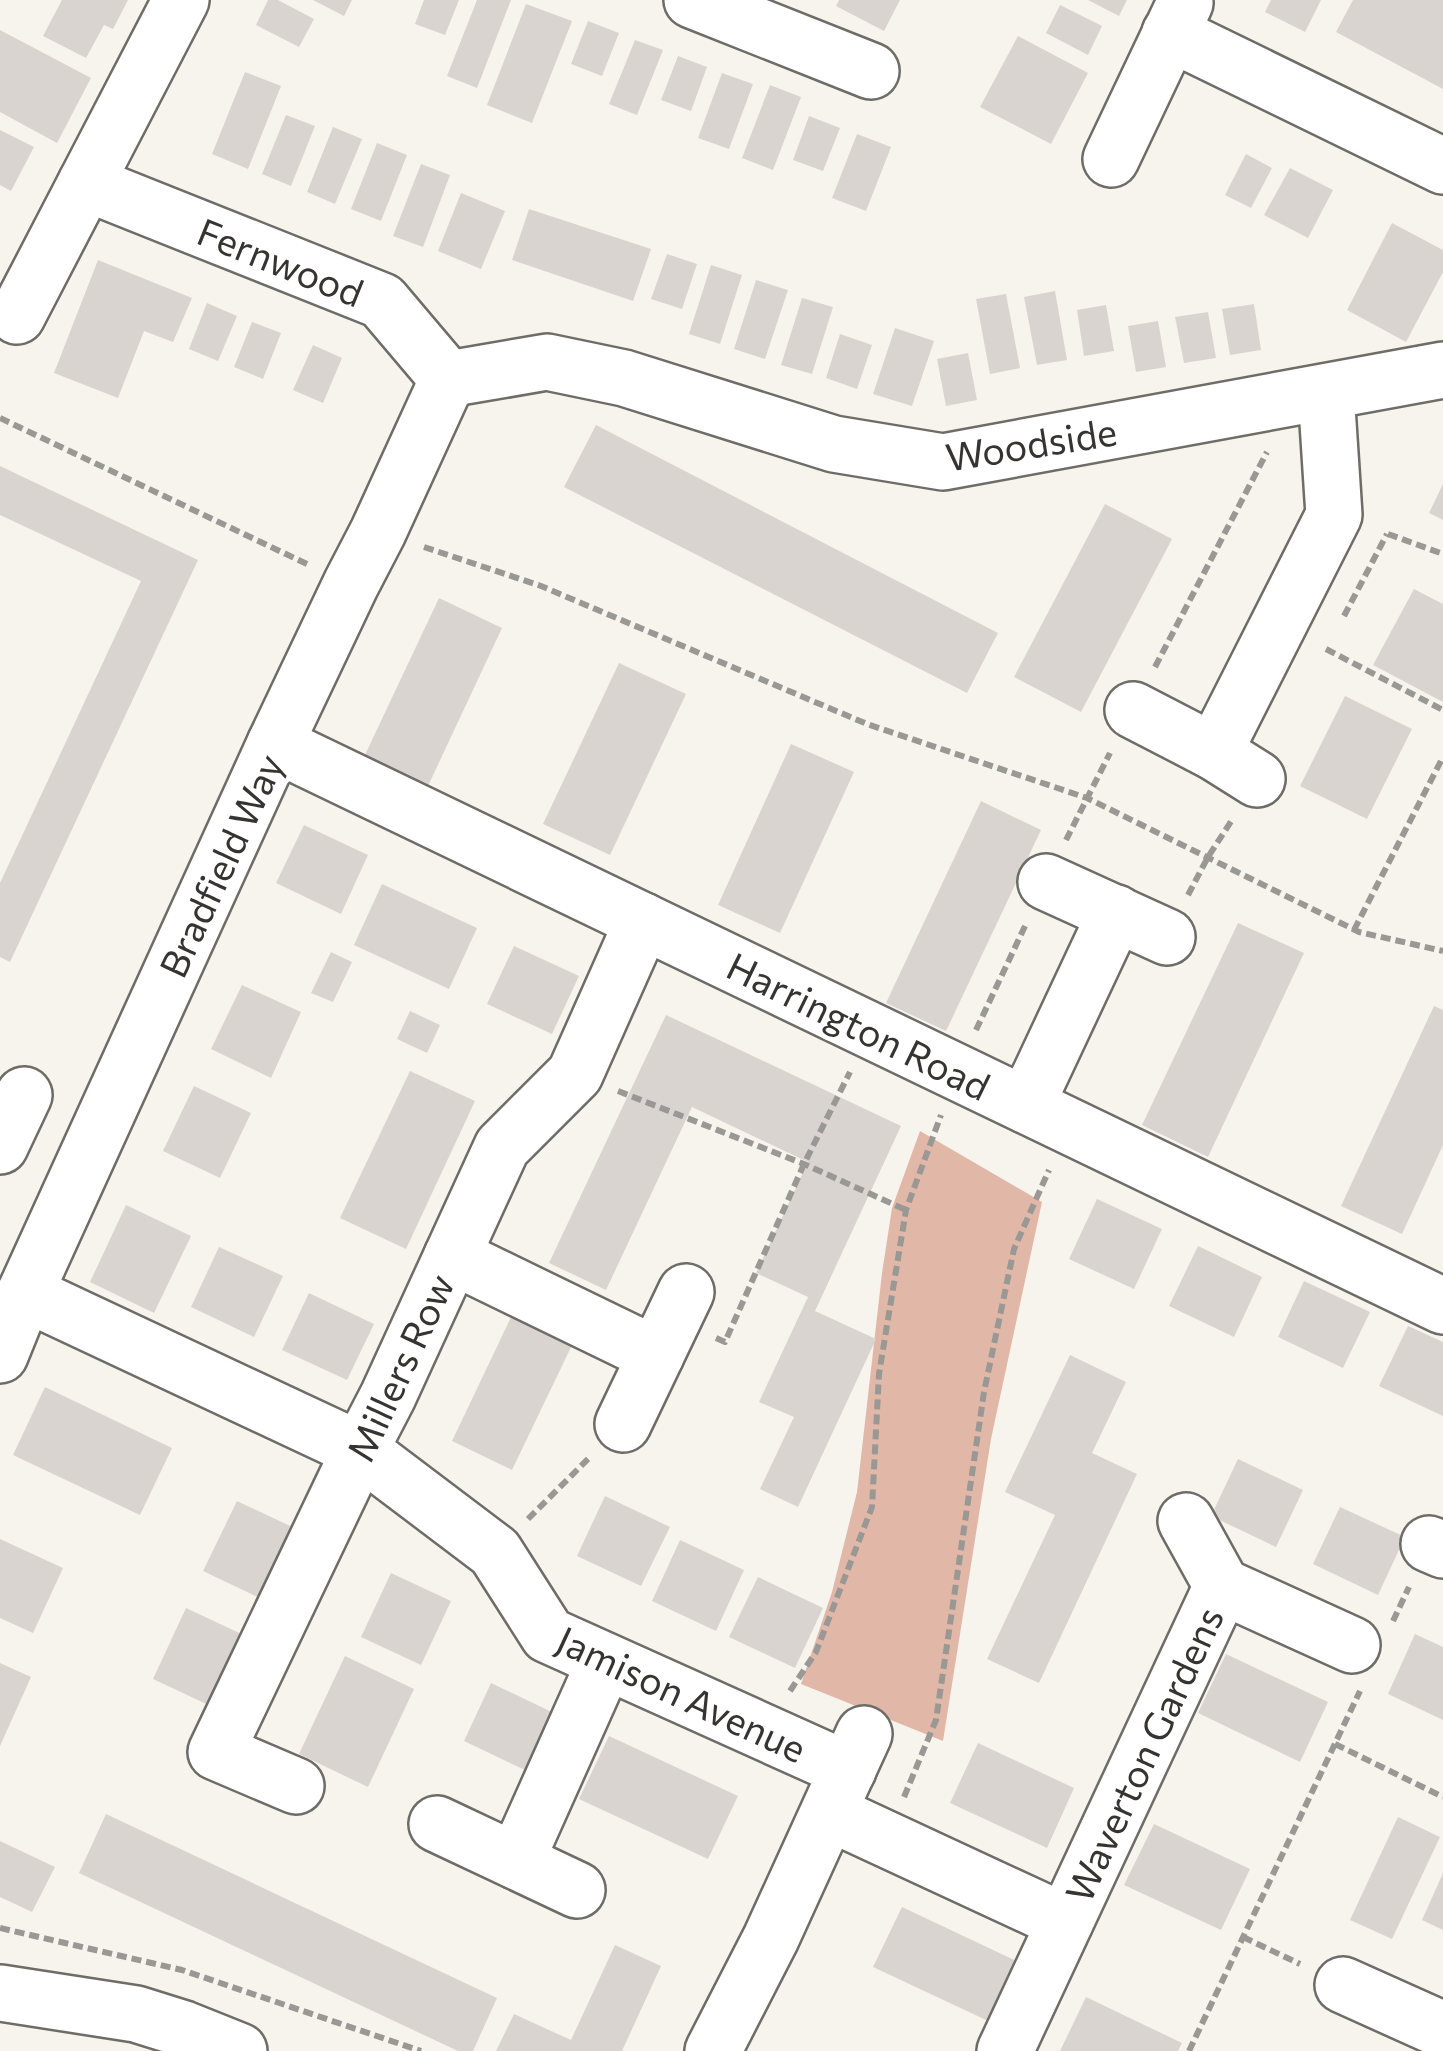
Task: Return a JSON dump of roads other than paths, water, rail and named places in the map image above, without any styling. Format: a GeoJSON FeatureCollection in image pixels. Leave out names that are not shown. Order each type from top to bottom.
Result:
{"type":"FeatureCollection","features":[{"type":"Feature","properties":{"kind":"street"},"geometry":{"type":"LineString","coordinates":[[16,316],[181,0]]}},
{"type":"Feature","properties":{"kind":"street"},"geometry":{"type":"LineString","coordinates":[[692,0],[757,12],[870,71]]}},
{"type":"Feature","properties":{"kind":"street"},"geometry":{"type":"LineString","coordinates":[[1112,158],[1178,17],[1443,166]]}},
{"type":"Feature","properties":{"kind":"street","name":"Fernwood"},"geometry":{"type":"LineString","coordinates":[[86,183],[382,302],[448,379]]}},
{"type":"Feature","properties":{"kind":"street","name":"Woodside"},"geometry":{"type":"LineString","coordinates":[[448,379],[547,362],[624,378],[834,444],[943,462],[1443,370]]}},
{"type":"Feature","properties":{"kind":"street","name":"Bradfield Way"},"geometry":{"type":"LineString","coordinates":[[0,1355],[275,744],[448,379]]}},
{"type":"Feature","properties":{"kind":"street"},"geometry":{"type":"LineString","coordinates":[[1132,710],[1236,766],[1334,516],[1326,392]]}},
{"type":"Feature","properties":{"kind":"street","name":"Harrington Road"},"geometry":{"type":"LineString","coordinates":[[275,744],[1026,1106],[1440,1297]]}},
{"type":"Feature","properties":{"kind":"street"},"geometry":{"type":"LineString","coordinates":[[1046,882],[1167,938]]}},
{"type":"Feature","properties":{"kind":"street"},"geometry":{"type":"LineString","coordinates":[[1026,1106],[1116,912]]}},
{"type":"Feature","properties":{"kind":"street","name":"Millers Row"},"geometry":{"type":"LineString","coordinates":[[296,1786],[216,1752],[388,1396],[502,1147],[575,1074],[643,921]]}},
{"type":"Feature","properties":{"kind":"street"},"geometry":{"type":"LineString","coordinates":[[0,1146],[24,1095]]}},
{"type":"Feature","properties":{"kind":"street"},"geometry":{"type":"LineString","coordinates":[[452,1256],[672,1321],[622,1424]]}},
{"type":"Feature","properties":{"kind":"street","name":"Jamison Avenue"},"geometry":{"type":"LineString","coordinates":[[26,1293],[360,1450],[495,1552],[548,1635],[847,1773],[771,1938],[713,2051]]}},
{"type":"Feature","properties":{"kind":"street","name":"Waverton Gardens"},"geometry":{"type":"LineString","coordinates":[[1186,1521],[1222,1586],[1368,1653]]}},
{"type":"Feature","properties":{"kind":"street","name":"Waverton Gardens"},"geometry":{"type":"LineString","coordinates":[[1005,2051],[1222,1586]]}},
{"type":"Feature","properties":{"kind":"street"},"geometry":{"type":"LineString","coordinates":[[516,1861],[606,1662]]}},
{"type":"Feature","properties":{"kind":"street","name":"Waverton Gardens"},"geometry":{"type":"LineString","coordinates":[[847,1773],[1065,1922]]}},
{"type":"Feature","properties":{"kind":"street"},"geometry":{"type":"LineString","coordinates":[[438,1824],[577,1890]]}},
{"type":"Feature","properties":{"kind":"street"},"geometry":{"type":"LineString","coordinates":[[1343,1985],[1443,2030]]}},
{"type":"Feature","properties":{"kind":"street"},"geometry":{"type":"LineString","coordinates":[[0,1993],[133,2032],[184,2029],[240,2051]]}}]}
